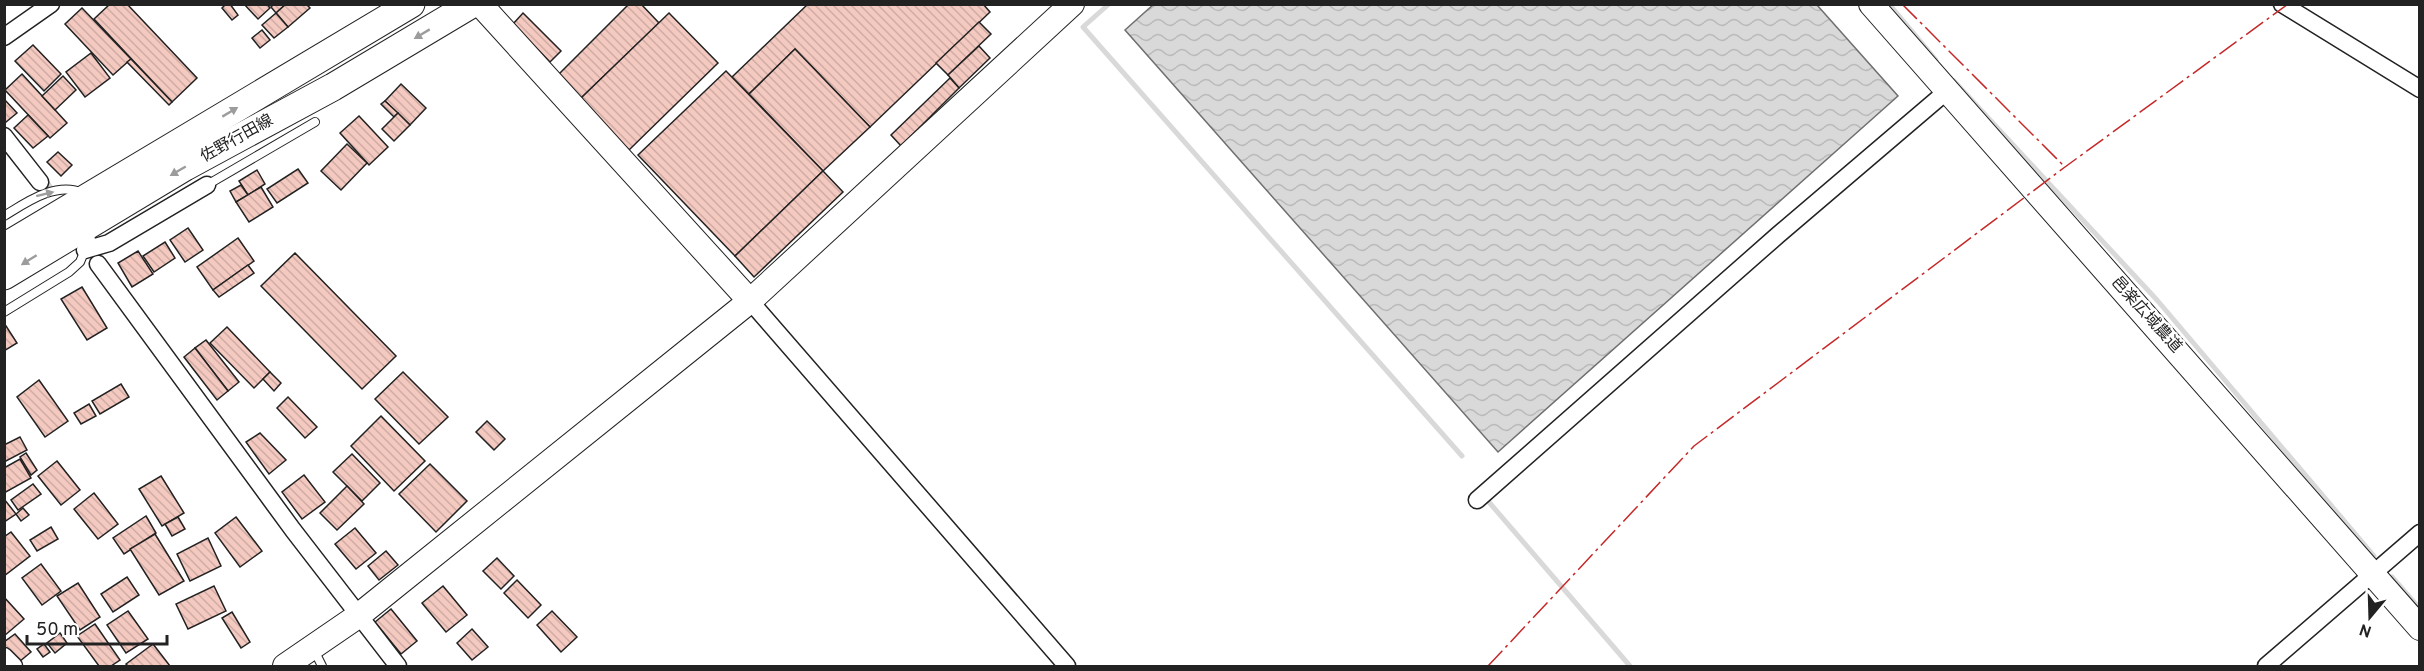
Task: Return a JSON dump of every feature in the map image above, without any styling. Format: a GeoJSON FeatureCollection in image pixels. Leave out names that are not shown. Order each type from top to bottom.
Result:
{"type":"FeatureCollection","features":[{"type":"Feature","properties":{"kind":"main road","name":"佐野行田線"},"geometry":{"type":"LineString","coordinates":[[4,247],[411,4]]}},
{"type":"Feature","properties":{"kind":"main road","name":"佐野行田線"},"geometry":{"type":"LineString","coordinates":[[4,276],[88,242],[185,167],[333,87],[472,4]]}},
{"type":"Feature","properties":{"kind":"street"},"geometry":{"type":"LineString","coordinates":[[4,37],[51,4]]}},
{"type":"Feature","properties":{"kind":"street"},"geometry":{"type":"LineString","coordinates":[[480,4],[750,300],[1067,666]]}},
{"type":"Feature","properties":{"kind":"street"},"geometry":{"type":"LineString","coordinates":[[285,666],[317,657],[358,616],[750,300],[1072,4]]}},
{"type":"Feature","properties":{"kind":"street","name":"邑楽広域農道"},"geometry":{"type":"LineString","coordinates":[[1871,4],[2420,628]]}},
{"type":"Feature","properties":{"kind":"street"},"geometry":{"type":"LineString","coordinates":[[2282,4],[2420,89]]}},
{"type":"Feature","properties":{"kind":"street"},"geometry":{"type":"LineString","coordinates":[[1477,500],[1778,235],[1947,91]]}},
{"type":"Feature","properties":{"kind":"street"},"geometry":{"type":"LineString","coordinates":[[4,136],[40,182]]}},
{"type":"Feature","properties":{"kind":"street"},"geometry":{"type":"LineString","coordinates":[[88,242],[109,243],[207,185]]}},
{"type":"Feature","properties":{"kind":"street"},"geometry":{"type":"LineString","coordinates":[[88,242],[154,326],[157,333],[154,340]]}},
{"type":"Feature","properties":{"kind":"street"},"geometry":{"type":"LineString","coordinates":[[98,264],[358,616],[398,666]]}},
{"type":"Feature","properties":{"kind":"street"},"geometry":{"type":"LineString","coordinates":[[2266,666],[2420,533]]}},
{"type":"Feature","properties":{"kind":"street"},"geometry":{"type":"LineString","coordinates":[[4,656],[14,666]]}},
{"type":"Feature","properties":{"kind":"lane"},"geometry":{"type":"LineString","coordinates":[[207,185],[315,122]]}},
{"type":"Feature","properties":{"kind":"lane"},"geometry":{"type":"LineString","coordinates":[[4,216],[37,195],[75,189],[90,196]]}},
{"type":"Feature","properties":{"kind":"lane"},"geometry":{"type":"LineString","coordinates":[[4,312],[69,272],[80,262],[88,242]]}},
{"type":"Feature","properties":{"kind":"water"},"geometry":{"type":"Polygon","coordinates":[[[1154,4],[1817,5],[1898,96],[1498,452],[1125,30],[1154,4]]]}},
{"type":"Feature","properties":{"kind":"building"},"geometry":{"type":"Polygon","coordinates":[[[110,4],[127,4],[197,78],[172,102],[94,19],[110,4]]]}},
{"type":"Feature","properties":{"kind":"building"},"geometry":{"type":"Polygon","coordinates":[[[230,4],[238,15],[232,20],[222,8],[230,4]]]}},
{"type":"Feature","properties":{"kind":"building"},"geometry":{"type":"Polygon","coordinates":[[[244,4],[267,4],[270,8],[258,19],[244,4]]]}},
{"type":"Feature","properties":{"kind":"building"},"geometry":{"type":"Polygon","coordinates":[[[274,4],[286,4],[276,13],[271,7],[274,4]]]}},
{"type":"Feature","properties":{"kind":"building"},"geometry":{"type":"Polygon","coordinates":[[[286,4],[306,4],[310,8],[288,27],[276,13],[286,4]]]}},
{"type":"Feature","properties":{"kind":"building"},"geometry":{"type":"Polygon","coordinates":[[[629,4],[641,4],[659,23],[580,99],[557,76],[629,4]]]}},
{"type":"Feature","properties":{"kind":"building"},"geometry":{"type":"Polygon","coordinates":[[[808,4],[983,4],[990,12],[870,127],[795,49],[749,94],[732,77],[808,4]]]}},
{"type":"Feature","properties":{"kind":"building"},"geometry":{"type":"Polygon","coordinates":[[[82,8],[131,59],[113,75],[65,24],[82,8]]]}},
{"type":"Feature","properties":{"kind":"building"},"geometry":{"type":"Polygon","coordinates":[[[276,13],[288,27],[274,38],[262,25],[276,13]]]}},
{"type":"Feature","properties":{"kind":"building"},"geometry":{"type":"Polygon","coordinates":[[[523,13],[561,51],[550,62],[513,24],[523,13]]]}},
{"type":"Feature","properties":{"kind":"building"},"geometry":{"type":"Polygon","coordinates":[[[669,13],[718,63],[629,150],[580,99],[669,13]]]}},
{"type":"Feature","properties":{"kind":"building"},"geometry":{"type":"Polygon","coordinates":[[[979,22],[991,34],[948,75],[936,63],[979,22]]]}},
{"type":"Feature","properties":{"kind":"building"},"geometry":{"type":"Polygon","coordinates":[[[262,30],[270,40],[260,48],[252,38],[262,30]]]}},
{"type":"Feature","properties":{"kind":"building"},"geometry":{"type":"Polygon","coordinates":[[[33,45],[61,74],[44,91],[15,61],[33,45]]]}},
{"type":"Feature","properties":{"kind":"building"},"geometry":{"type":"Polygon","coordinates":[[[979,46],[990,58],[959,88],[948,75],[979,46]]]}},
{"type":"Feature","properties":{"kind":"building"},"geometry":{"type":"Polygon","coordinates":[[[795,49],[870,127],[823,171],[749,94],[795,49]]]}},
{"type":"Feature","properties":{"kind":"building"},"geometry":{"type":"Polygon","coordinates":[[[91,53],[110,78],[85,97],[66,72],[91,53]]]}},
{"type":"Feature","properties":{"kind":"building"},"geometry":{"type":"Polygon","coordinates":[[[131,59],[172,102],[169,105],[127,62],[131,59]]]}},
{"type":"Feature","properties":{"kind":"building"},"geometry":{"type":"Polygon","coordinates":[[[726,71],[823,171],[735,256],[638,155],[726,71]]]}},
{"type":"Feature","properties":{"kind":"building"},"geometry":{"type":"Polygon","coordinates":[[[22,74],[67,123],[50,138],[5,90],[22,74]]]}},
{"type":"Feature","properties":{"kind":"building"},"geometry":{"type":"Polygon","coordinates":[[[63,76],[76,90],[55,110],[42,96],[63,76]]]}},
{"type":"Feature","properties":{"kind":"building"},"geometry":{"type":"Polygon","coordinates":[[[950,78],[959,88],[901,146],[891,135],[950,78]]]}},
{"type":"Feature","properties":{"kind":"building"},"geometry":{"type":"Polygon","coordinates":[[[401,84],[426,108],[410,125],[385,101],[401,84]]]}},
{"type":"Feature","properties":{"kind":"building"},"geometry":{"type":"Polygon","coordinates":[[[4,99],[17,113],[6,122],[4,120],[4,99]]]}},
{"type":"Feature","properties":{"kind":"building"},"geometry":{"type":"Polygon","coordinates":[[[385,101],[398,113],[394,117],[381,104],[385,101]]]}},
{"type":"Feature","properties":{"kind":"building"},"geometry":{"type":"Polygon","coordinates":[[[398,113],[410,125],[394,141],[382,129],[398,113]]]}},
{"type":"Feature","properties":{"kind":"building"},"geometry":{"type":"Polygon","coordinates":[[[28,115],[48,136],[33,148],[14,128],[28,115]]]}},
{"type":"Feature","properties":{"kind":"building"},"geometry":{"type":"Polygon","coordinates":[[[359,116],[388,147],[369,165],[340,133],[359,116]]]}},
{"type":"Feature","properties":{"kind":"building"},"geometry":{"type":"Polygon","coordinates":[[[347,144],[367,163],[341,190],[321,171],[347,144]]]}},
{"type":"Feature","properties":{"kind":"building"},"geometry":{"type":"Polygon","coordinates":[[[58,152],[72,165],[61,176],[47,162],[58,152]]]}},
{"type":"Feature","properties":{"kind":"building"},"geometry":{"type":"Polygon","coordinates":[[[298,169],[308,183],[277,203],[267,189],[298,169]]]}},
{"type":"Feature","properties":{"kind":"building"},"geometry":{"type":"Polygon","coordinates":[[[257,170],[265,184],[248,195],[239,181],[257,170]]]}},
{"type":"Feature","properties":{"kind":"building"},"geometry":{"type":"Polygon","coordinates":[[[823,171],[843,192],[754,277],[735,256],[823,171]]]}},
{"type":"Feature","properties":{"kind":"building"},"geometry":{"type":"Polygon","coordinates":[[[241,185],[248,195],[236,202],[230,191],[241,185]]]}},
{"type":"Feature","properties":{"kind":"building"},"geometry":{"type":"Polygon","coordinates":[[[261,187],[273,207],[249,222],[236,202],[261,187]]]}},
{"type":"Feature","properties":{"kind":"building"},"geometry":{"type":"Polygon","coordinates":[[[188,228],[203,250],[185,262],[170,240],[188,228]]]}},
{"type":"Feature","properties":{"kind":"building"},"geometry":{"type":"Polygon","coordinates":[[[238,238],[254,261],[213,290],[197,267],[238,238]]]}},
{"type":"Feature","properties":{"kind":"building"},"geometry":{"type":"Polygon","coordinates":[[[165,242],[175,258],[154,272],[143,256],[165,242]]]}},
{"type":"Feature","properties":{"kind":"building"},"geometry":{"type":"Polygon","coordinates":[[[138,251],[153,274],[132,287],[118,263],[138,251]]]}},
{"type":"Feature","properties":{"kind":"building"},"geometry":{"type":"Polygon","coordinates":[[[295,253],[396,356],[362,389],[261,286],[295,253]]]}},
{"type":"Feature","properties":{"kind":"building"},"geometry":{"type":"Polygon","coordinates":[[[248,265],[254,273],[219,297],[213,290],[248,265]]]}},
{"type":"Feature","properties":{"kind":"building"},"geometry":{"type":"Polygon","coordinates":[[[82,287],[107,328],[87,340],[61,299],[82,287]]]}},
{"type":"Feature","properties":{"kind":"building"},"geometry":{"type":"Polygon","coordinates":[[[6,326],[17,343],[4,351],[4,327],[6,326]]]}},
{"type":"Feature","properties":{"kind":"building"},"geometry":{"type":"Polygon","coordinates":[[[227,327],[270,372],[254,388],[210,343],[227,327]]]}},
{"type":"Feature","properties":{"kind":"building"},"geometry":{"type":"Polygon","coordinates":[[[206,340],[239,382],[228,391],[195,348],[206,340]]]}},
{"type":"Feature","properties":{"kind":"building"},"geometry":{"type":"Polygon","coordinates":[[[195,348],[228,391],[217,400],[184,357],[195,348]]]}},
{"type":"Feature","properties":{"kind":"building"},"geometry":{"type":"Polygon","coordinates":[[[270,372],[281,383],[274,391],[263,379],[270,372]]]}},
{"type":"Feature","properties":{"kind":"building"},"geometry":{"type":"Polygon","coordinates":[[[403,372],[448,417],[419,444],[375,399],[403,372]]]}},
{"type":"Feature","properties":{"kind":"building"},"geometry":{"type":"Polygon","coordinates":[[[39,380],[68,421],[45,437],[17,397],[39,380]]]}},
{"type":"Feature","properties":{"kind":"building"},"geometry":{"type":"Polygon","coordinates":[[[121,384],[129,397],[100,414],[92,401],[121,384]]]}},
{"type":"Feature","properties":{"kind":"building"},"geometry":{"type":"Polygon","coordinates":[[[288,397],[317,427],[305,438],[277,408],[288,397]]]}},
{"type":"Feature","properties":{"kind":"building"},"geometry":{"type":"Polygon","coordinates":[[[89,404],[96,416],[81,424],[74,413],[89,404]]]}},
{"type":"Feature","properties":{"kind":"building"},"geometry":{"type":"Polygon","coordinates":[[[381,416],[425,461],[394,491],[351,446],[381,416]]]}},
{"type":"Feature","properties":{"kind":"building"},"geometry":{"type":"Polygon","coordinates":[[[487,421],[505,439],[494,450],[476,432],[487,421]]]}},
{"type":"Feature","properties":{"kind":"building"},"geometry":{"type":"Polygon","coordinates":[[[260,433],[286,460],[269,474],[246,442],[260,433]]]}},
{"type":"Feature","properties":{"kind":"building"},"geometry":{"type":"Polygon","coordinates":[[[20,437],[27,450],[4,462],[4,445],[20,437]]]}},
{"type":"Feature","properties":{"kind":"building"},"geometry":{"type":"Polygon","coordinates":[[[26,453],[37,470],[31,475],[20,457],[26,453]]]}},
{"type":"Feature","properties":{"kind":"building"},"geometry":{"type":"Polygon","coordinates":[[[352,454],[380,483],[362,501],[333,472],[352,454]]]}},
{"type":"Feature","properties":{"kind":"building"},"geometry":{"type":"Polygon","coordinates":[[[20,459],[31,478],[4,493],[4,468],[20,459]]]}},
{"type":"Feature","properties":{"kind":"building"},"geometry":{"type":"Polygon","coordinates":[[[57,461],[80,490],[61,505],[38,476],[57,461]]]}},
{"type":"Feature","properties":{"kind":"building"},"geometry":{"type":"Polygon","coordinates":[[[430,464],[467,501],[436,532],[399,494],[430,464]]]}},
{"type":"Feature","properties":{"kind":"building"},"geometry":{"type":"Polygon","coordinates":[[[304,475],[325,502],[302,519],[282,492],[304,475]]]}},
{"type":"Feature","properties":{"kind":"building"},"geometry":{"type":"Polygon","coordinates":[[[161,476],[184,513],[162,526],[139,489],[161,476]]]}},
{"type":"Feature","properties":{"kind":"building"},"geometry":{"type":"Polygon","coordinates":[[[33,484],[41,494],[18,510],[11,500],[33,484]]]}},
{"type":"Feature","properties":{"kind":"building"},"geometry":{"type":"Polygon","coordinates":[[[347,486],[364,504],[337,530],[320,513],[347,486]]]}},
{"type":"Feature","properties":{"kind":"building"},"geometry":{"type":"Polygon","coordinates":[[[94,493],[118,524],[98,539],[74,509],[94,493]]]}},
{"type":"Feature","properties":{"kind":"building"},"geometry":{"type":"Polygon","coordinates":[[[4,499],[16,514],[4,522],[4,499]]]}},
{"type":"Feature","properties":{"kind":"building"},"geometry":{"type":"Polygon","coordinates":[[[23,508],[29,515],[21,521],[16,514],[23,508]]]}},
{"type":"Feature","properties":{"kind":"building"},"geometry":{"type":"Polygon","coordinates":[[[146,516],[156,533],[124,554],[113,538],[146,516]]]}},
{"type":"Feature","properties":{"kind":"building"},"geometry":{"type":"Polygon","coordinates":[[[178,517],[185,529],[172,536],[165,524],[178,517]]]}},
{"type":"Feature","properties":{"kind":"building"},"geometry":{"type":"Polygon","coordinates":[[[236,517],[262,551],[240,567],[215,533],[236,517]]]}},
{"type":"Feature","properties":{"kind":"building"},"geometry":{"type":"Polygon","coordinates":[[[51,527],[58,539],[37,551],[30,540],[51,527]]]}},
{"type":"Feature","properties":{"kind":"building"},"geometry":{"type":"Polygon","coordinates":[[[355,528],[376,553],[356,569],[335,544],[355,528]]]}},
{"type":"Feature","properties":{"kind":"building"},"geometry":{"type":"Polygon","coordinates":[[[11,532],[30,556],[4,576],[4,537],[11,532]]]}},
{"type":"Feature","properties":{"kind":"building"},"geometry":{"type":"Polygon","coordinates":[[[155,534],[184,581],[159,595],[130,549],[155,534]]]}},
{"type":"Feature","properties":{"kind":"building"},"geometry":{"type":"Polygon","coordinates":[[[208,538],[221,566],[190,581],[177,554],[208,538]]]}},
{"type":"Feature","properties":{"kind":"building"},"geometry":{"type":"Polygon","coordinates":[[[386,551],[398,565],[379,580],[368,566],[386,551]]]}},
{"type":"Feature","properties":{"kind":"building"},"geometry":{"type":"Polygon","coordinates":[[[497,558],[514,576],[501,589],[483,571],[497,558]]]}},
{"type":"Feature","properties":{"kind":"building"},"geometry":{"type":"Polygon","coordinates":[[[41,564],[61,591],[42,605],[22,578],[41,564]]]}},
{"type":"Feature","properties":{"kind":"building"},"geometry":{"type":"Polygon","coordinates":[[[127,577],[139,595],[113,612],[101,594],[127,577]]]}},
{"type":"Feature","properties":{"kind":"building"},"geometry":{"type":"Polygon","coordinates":[[[517,580],[541,605],[528,618],[504,593],[517,580]]]}},
{"type":"Feature","properties":{"kind":"building"},"geometry":{"type":"Polygon","coordinates":[[[78,583],[100,617],[80,630],[57,596],[78,583]]]}},
{"type":"Feature","properties":{"kind":"building"},"geometry":{"type":"Polygon","coordinates":[[[214,586],[226,611],[188,629],[176,604],[214,586]]]}},
{"type":"Feature","properties":{"kind":"building"},"geometry":{"type":"Polygon","coordinates":[[[443,586],[467,615],[446,632],[422,603],[443,586]]]}},
{"type":"Feature","properties":{"kind":"building"},"geometry":{"type":"Polygon","coordinates":[[[4,597],[24,619],[4,636],[4,597]]]}},
{"type":"Feature","properties":{"kind":"building"},"geometry":{"type":"Polygon","coordinates":[[[391,609],[417,641],[401,654],[375,622],[391,609]]]}},
{"type":"Feature","properties":{"kind":"building"},"geometry":{"type":"Polygon","coordinates":[[[128,611],[148,639],[126,653],[107,625],[128,611]]]}},
{"type":"Feature","properties":{"kind":"building"},"geometry":{"type":"Polygon","coordinates":[[[552,611],[577,637],[561,652],[537,625],[552,611]]]}},
{"type":"Feature","properties":{"kind":"building"},"geometry":{"type":"Polygon","coordinates":[[[232,612],[250,642],[241,648],[222,618],[232,612]]]}},
{"type":"Feature","properties":{"kind":"building"},"geometry":{"type":"Polygon","coordinates":[[[95,624],[120,660],[111,666],[99,666],[77,636],[95,624]]]}},
{"type":"Feature","properties":{"kind":"building"},"geometry":{"type":"Polygon","coordinates":[[[472,629],[488,647],[472,660],[457,643],[472,629]]]}},
{"type":"Feature","properties":{"kind":"building"},"geometry":{"type":"Polygon","coordinates":[[[60,633],[67,643],[55,653],[47,643],[60,633]]]}},
{"type":"Feature","properties":{"kind":"building"},"geometry":{"type":"Polygon","coordinates":[[[15,634],[31,652],[19,662],[4,646],[4,642],[15,634]]]}},
{"type":"Feature","properties":{"kind":"building"},"geometry":{"type":"Polygon","coordinates":[[[44,644],[50,652],[43,657],[37,649],[44,644]]]}},
{"type":"Feature","properties":{"kind":"building"},"geometry":{"type":"Polygon","coordinates":[[[153,644],[170,666],[128,666],[126,664],[153,644]]]}},
{"type":"Feature","properties":{"kind":"waterway"},"geometry":{"type":"LineString","coordinates":[[1109,4],[1083,27],[1462,456]]}},
{"type":"Feature","properties":{"kind":"waterway"},"geometry":{"type":"LineString","coordinates":[[1889,4],[1936,60]]}},
{"type":"Feature","properties":{"kind":"waterway"},"geometry":{"type":"LineString","coordinates":[[1954,81],[2157,300],[2374,556]]}},
{"type":"Feature","properties":{"kind":"waterway"},"geometry":{"type":"LineString","coordinates":[[1488,501],[1630,666]]}},
{"type":"Feature","properties":{"kind":"waterway"},"geometry":{"type":"LineString","coordinates":[[2392,577],[2420,609]]}},
{"type":"Feature","properties":{"kind":"tunnel"},"geometry":{"type":"LineString","coordinates":[[40,182],[67,220]]}},
{"type":"Feature","properties":{"kind":"power"},"geometry":{"type":"LineString","coordinates":[[1902,4],[2065,167]]}},
{"type":"Feature","properties":{"kind":"power"},"geometry":{"type":"LineString","coordinates":[[1488,666],[1694,446],[2065,167],[2288,4]]}}]}
